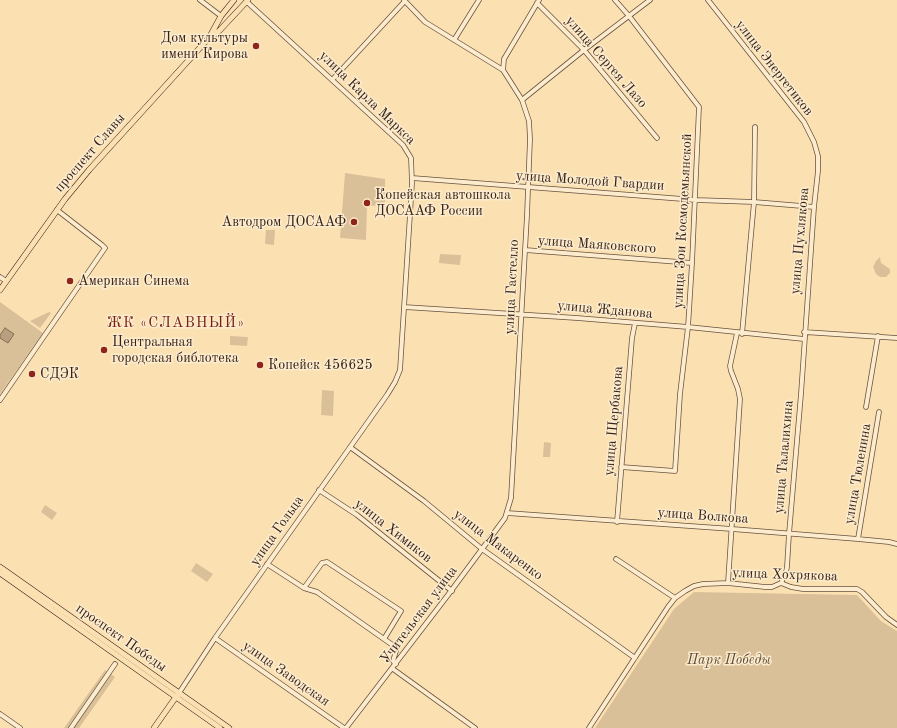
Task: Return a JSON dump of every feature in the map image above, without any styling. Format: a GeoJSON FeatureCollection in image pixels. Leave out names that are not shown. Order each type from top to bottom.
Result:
{"type":"FeatureCollection","features":[{"type":"Feature","properties":{"kind":"main road","name":"проспект Славы"},"geometry":{"type":"LineString","coordinates":[[207,40],[221,16],[234,0]]}},
{"type":"Feature","properties":{"kind":"main road","name":"проспект Славы"},"geometry":{"type":"LineString","coordinates":[[0,290],[57,210],[89,170],[207,40],[228,22],[247,1]]}},
{"type":"Feature","properties":{"kind":"main road"},"geometry":{"type":"LineString","coordinates":[[221,16],[228,22]]}},
{"type":"Feature","properties":{"kind":"main road","name":"проспект Победы"},"geometry":{"type":"LineString","coordinates":[[0,567],[177,694],[220,728]]}},
{"type":"Feature","properties":{"kind":"main road","name":"проспект Победы"},"geometry":{"type":"LineString","coordinates":[[0,573],[229,728]]}},
{"type":"Feature","properties":{"kind":"main road"},"geometry":{"type":"LineString","coordinates":[[154,728],[177,694]]}},
{"type":"Feature","properties":{"kind":"street"},"geometry":{"type":"LineString","coordinates":[[200,0],[221,16]]}},
{"type":"Feature","properties":{"kind":"street"},"geometry":{"type":"LineString","coordinates":[[332,80],[404,0]]}},
{"type":"Feature","properties":{"kind":"street","name":"улица Гастелло"},"geometry":{"type":"LineString","coordinates":[[404,0],[425,22],[503,70],[522,100],[529,120],[530,139],[528,187],[517,407],[510,498],[507,513]]}},
{"type":"Feature","properties":{"kind":"street"},"geometry":{"type":"LineString","coordinates":[[454,40],[479,0]]}},
{"type":"Feature","properties":{"kind":"street","name":"улица Зои Космодемьянской"},"geometry":{"type":"LineString","coordinates":[[615,0],[699,107],[696,200],[688,327],[680,394],[675,471],[621,467]]}},
{"type":"Feature","properties":{"kind":"street"},"geometry":{"type":"LineString","coordinates":[[522,100],[584,50],[650,0]]}},
{"type":"Feature","properties":{"kind":"street","name":"улица Энергетиков"},"geometry":{"type":"LineString","coordinates":[[708,0],[804,122],[817,152]]}},
{"type":"Feature","properties":{"kind":"street","name":"улица Карла Маркса"},"geometry":{"type":"LineString","coordinates":[[247,1],[403,145],[411,158],[412,178],[400,370],[395,382]]}},
{"type":"Feature","properties":{"kind":"street"},"geometry":{"type":"LineString","coordinates":[[503,70],[504,58],[538,1]]}},
{"type":"Feature","properties":{"kind":"street","name":"улица Сергея Лазо"},"geometry":{"type":"LineString","coordinates":[[538,1],[584,50],[657,138]]}},
{"type":"Feature","properties":{"kind":"street"},"geometry":{"type":"LineString","coordinates":[[742,334],[754,202],[755,126]]}},
{"type":"Feature","properties":{"kind":"street","name":"улица Пухлякова"},"geometry":{"type":"LineString","coordinates":[[804,332],[818,167],[817,152]]}},
{"type":"Feature","properties":{"kind":"street","name":"улица Молодой Гвардии"},"geometry":{"type":"LineString","coordinates":[[412,178],[696,200],[754,202],[814,207]]}},
{"type":"Feature","properties":{"kind":"street"},"geometry":{"type":"LineString","coordinates":[[0,400],[105,248],[57,210]]}},
{"type":"Feature","properties":{"kind":"street","name":"улица Маяковского"},"geometry":{"type":"LineString","coordinates":[[525,250],[692,263]]}},
{"type":"Feature","properties":{"kind":"street"},"geometry":{"type":"LineString","coordinates":[[0,277],[6,281]]}},
{"type":"Feature","properties":{"kind":"street","name":"улица Жданова"},"geometry":{"type":"LineString","coordinates":[[404,306],[688,327],[742,334],[804,339]]}},
{"type":"Feature","properties":{"kind":"street","name":"улица Щербакова"},"geometry":{"type":"LineString","coordinates":[[617,522],[632,338],[635,323]]}},
{"type":"Feature","properties":{"kind":"street"},"geometry":{"type":"LineString","coordinates":[[804,332],[897,338]]}},
{"type":"Feature","properties":{"kind":"street","name":"улица Талалихина"},"geometry":{"type":"LineString","coordinates":[[780,583],[787,567],[788,534],[801,394],[804,332]]}},
{"type":"Feature","properties":{"kind":"street"},"geometry":{"type":"LineString","coordinates":[[728,583],[740,399],[730,366],[737,333]]}},
{"type":"Feature","properties":{"kind":"street","name":"улица Тюленина"},"geometry":{"type":"LineString","coordinates":[[866,407],[878,336]]}},
{"type":"Feature","properties":{"kind":"street","name":"улица Гольца"},"geometry":{"type":"LineString","coordinates":[[177,694],[395,382]]}},
{"type":"Feature","properties":{"kind":"street","name":"улица Тюленина"},"geometry":{"type":"LineString","coordinates":[[858,539],[879,412]]}},
{"type":"Feature","properties":{"kind":"street","name":"улица Макаренко"},"geometry":{"type":"LineString","coordinates":[[350,447],[424,501],[482,549],[635,658]]}},
{"type":"Feature","properties":{"kind":"street","name":"улица Химиков"},"geometry":{"type":"LineString","coordinates":[[319,490],[357,515],[452,591]]}},
{"type":"Feature","properties":{"kind":"street","name":"улица Волкова"},"geometry":{"type":"LineString","coordinates":[[507,513],[858,539],[897,544]]}},
{"type":"Feature","properties":{"kind":"street","name":"Учительская улица"},"geometry":{"type":"LineString","coordinates":[[345,728],[393,669],[452,591],[507,513]]}},
{"type":"Feature","properties":{"kind":"street"},"geometry":{"type":"LineString","coordinates":[[616,559],[675,598]]}},
{"type":"Feature","properties":{"kind":"street"},"geometry":{"type":"LineString","coordinates":[[304,588],[322,563],[327,562],[402,612],[384,639]]}},
{"type":"Feature","properties":{"kind":"street"},"geometry":{"type":"LineString","coordinates":[[267,564],[304,588],[317,592],[396,648],[393,661],[396,664]]}},
{"type":"Feature","properties":{"kind":"street","name":"улица Хохрякова"},"geometry":{"type":"LineString","coordinates":[[589,728],[675,598],[694,586],[714,583],[728,583],[772,587],[780,583],[791,587],[857,589],[862,592],[886,617],[897,625]]}},
{"type":"Feature","properties":{"kind":"street","name":"улица Заводская"},"geometry":{"type":"LineString","coordinates":[[215,638],[345,728]]}},
{"type":"Feature","properties":{"kind":"street"},"geometry":{"type":"LineString","coordinates":[[70,728],[115,664]]}},
{"type":"Feature","properties":{"kind":"street"},"geometry":{"type":"LineString","coordinates":[[393,669],[475,728]]}},
{"type":"Feature","properties":{"kind":"street"},"geometry":{"type":"LineString","coordinates":[[0,714],[20,728]]}},
{"type":"Feature","properties":{"kind":"green space","name":"Автодром ДОСААФ"},"geometry":{"type":"Polygon","coordinates":[[[345,173],[385,179],[385,205],[367,206],[366,240],[340,238],[345,173]]]}},
{"type":"Feature","properties":{"kind":"green space"},"geometry":{"type":"Polygon","coordinates":[[[266,230],[275,230],[274,245],[265,244],[266,230]]]}},
{"type":"Feature","properties":{"kind":"green space"},"geometry":{"type":"Polygon","coordinates":[[[440,254],[461,255],[460,265],[439,263],[440,254]]]}},
{"type":"Feature","properties":{"kind":"green space"},"geometry":{"type":"Polygon","coordinates":[[[880,257],[881,263],[890,269],[890,273],[886,277],[880,277],[876,274],[873,267],[880,257]]]}},
{"type":"Feature","properties":{"kind":"green space"},"geometry":{"type":"Polygon","coordinates":[[[0,302],[43,333],[0,394],[0,302]]]}},
{"type":"Feature","properties":{"kind":"green space"},"geometry":{"type":"Polygon","coordinates":[[[49,312],[51,313],[40,328],[30,321],[49,312]]]}},
{"type":"Feature","properties":{"kind":"green space"},"geometry":{"type":"Polygon","coordinates":[[[230,336],[248,337],[247,346],[230,345],[230,336]]]}},
{"type":"Feature","properties":{"kind":"green space"},"geometry":{"type":"Polygon","coordinates":[[[322,390],[334,391],[333,416],[321,415],[322,390]]]}},
{"type":"Feature","properties":{"kind":"green space"},"geometry":{"type":"Polygon","coordinates":[[[544,442],[551,443],[550,457],[543,457],[544,442]]]}},
{"type":"Feature","properties":{"kind":"green space"},"geometry":{"type":"Polygon","coordinates":[[[45,505],[57,513],[52,520],[41,512],[45,505]]]}},
{"type":"Feature","properties":{"kind":"green space"},"geometry":{"type":"Polygon","coordinates":[[[196,563],[213,574],[207,582],[191,571],[196,563]]]}},
{"type":"Feature","properties":{"kind":"green space","name":"Парк Победы"},"geometry":{"type":"Polygon","coordinates":[[[694,592],[857,595],[881,621],[897,631],[897,728],[595,728],[674,609],[694,592]]]}},
{"type":"Feature","properties":{"kind":"green space"},"geometry":{"type":"Polygon","coordinates":[[[105,670],[115,677],[79,728],[64,728],[105,670]]]}},
{"type":"Feature","properties":{"kind":"shaded area"},"geometry":{"type":"Polygon","coordinates":[[[5,328],[14,334],[8,343],[0,338],[0,335],[5,328]]]}},
{"type":"Feature","properties":{"kind":"place","name":"Дом культуры имени Кирова"},"geometry":{"type":"Point","coordinates":[256,46]}},
{"type":"Feature","properties":{"kind":"place","name":"Копейская автошкола ДОСААФ России"},"geometry":{"type":"Point","coordinates":[367,203]}},
{"type":"Feature","properties":{"kind":"place","name":"Автодром ДОСААФ"},"geometry":{"type":"Point","coordinates":[354,222]}},
{"type":"Feature","properties":{"kind":"place","name":"Американ Синема"},"geometry":{"type":"Point","coordinates":[70,281]}},
{"type":"Feature","properties":{"kind":"place","name":"Центральная городская библотека"},"geometry":{"type":"Point","coordinates":[104,350]}},
{"type":"Feature","properties":{"kind":"place","name":"Копейск 456625"},"geometry":{"type":"Point","coordinates":[260,365]}},
{"type":"Feature","properties":{"kind":"place","name":"СДЭК"},"geometry":{"type":"Point","coordinates":[32,374]}},
{"type":"Feature","properties":{"kind":"district","name":"ЖК «СЛАВНЫЙ»"},"geometry":{"type":"Point","coordinates":[176,323]}}]}
